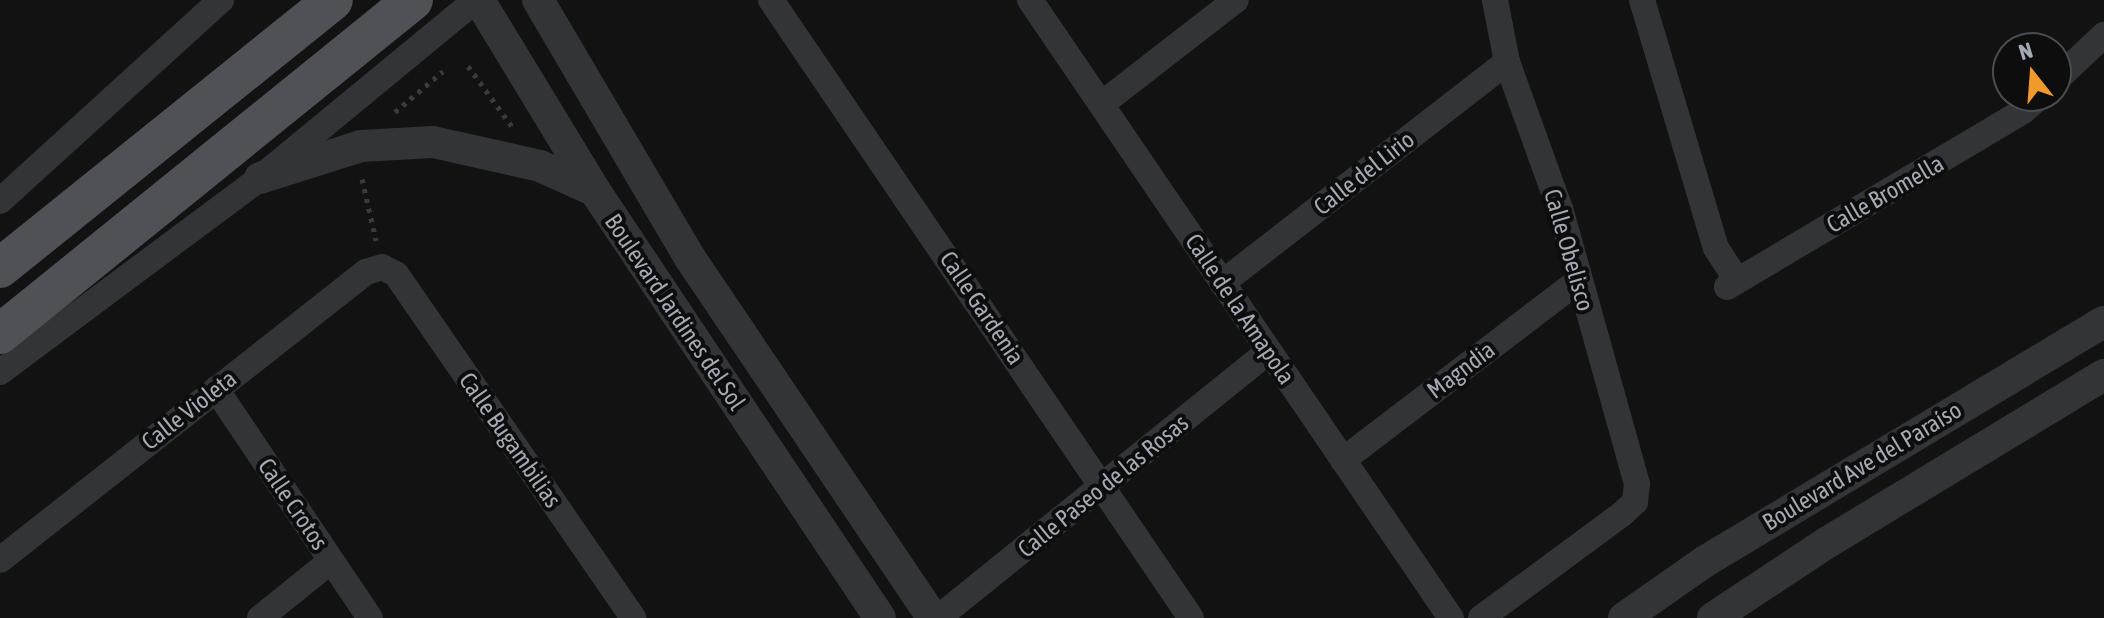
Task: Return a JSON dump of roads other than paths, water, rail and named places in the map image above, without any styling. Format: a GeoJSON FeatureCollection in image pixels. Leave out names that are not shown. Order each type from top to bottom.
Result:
{"type":"FeatureCollection","features":[{"type":"Feature","properties":{"kind":"main road"},"geometry":{"type":"LineString","coordinates":[[0,268],[333,0]]}},
{"type":"Feature","properties":{"kind":"main road"},"geometry":{"type":"LineString","coordinates":[[0,334],[413,0]]}},
{"type":"Feature","properties":{"kind":"street"},"geometry":{"type":"LineString","coordinates":[[0,201],[221,0]]}},
{"type":"Feature","properties":{"kind":"street"},"geometry":{"type":"LineString","coordinates":[[0,372],[260,178],[477,0]]}},
{"type":"Feature","properties":{"kind":"street","name":"Boulevard Jardines del Sol"},"geometry":{"type":"LineString","coordinates":[[477,0],[595,191],[880,618]]}},
{"type":"Feature","properties":{"kind":"street","name":"Boulevard Jardines del Sol"},"geometry":{"type":"LineString","coordinates":[[538,0],[690,258],[936,618]]}},
{"type":"Feature","properties":{"kind":"street","name":"Calle Gardenia"},"geometry":{"type":"LineString","coordinates":[[771,0],[1191,618]]}},
{"type":"Feature","properties":{"kind":"street","name":"Calle de la Amapola"},"geometry":{"type":"LineString","coordinates":[[1030,0],[1103,103],[1267,353],[1451,618]]}},
{"type":"Feature","properties":{"kind":"street"},"geometry":{"type":"LineString","coordinates":[[1103,103],[1236,0]]}},
{"type":"Feature","properties":{"kind":"street","name":"Calle Obelisco"},"geometry":{"type":"LineString","coordinates":[[1481,618],[1635,502],[1637,484],[1560,209],[1507,62],[1495,0]]}},
{"type":"Feature","properties":{"kind":"street","name":"Calle Bromella"},"geometry":{"type":"LineString","coordinates":[[1642,0],[1716,248],[1732,283],[2021,112]]}},
{"type":"Feature","properties":{"kind":"street"},"geometry":{"type":"LineString","coordinates":[[2072,65],[2104,35]]}},
{"type":"Feature","properties":{"kind":"street","name":"Calle del Lirio"},"geometry":{"type":"LineString","coordinates":[[1222,283],[1507,62]]}},
{"type":"Feature","properties":{"kind":"street"},"geometry":{"type":"LineString","coordinates":[[260,178],[361,146],[433,142],[540,166],[595,191]]}},
{"type":"Feature","properties":{"kind":"street","name":"Calle Violeta"},"geometry":{"type":"LineString","coordinates":[[0,560],[366,272],[382,267]]}},
{"type":"Feature","properties":{"kind":"street","name":"Calle Bugambilias"},"geometry":{"type":"LineString","coordinates":[[382,267],[396,274],[633,618]]}},
{"type":"Feature","properties":{"kind":"street","name":"Magndia"},"geometry":{"type":"LineString","coordinates":[[1343,460],[1578,281]]}},
{"type":"Feature","properties":{"kind":"street","name":"Boulevard Ave del Paraíso"},"geometry":{"type":"LineString","coordinates":[[1624,618],[1730,546],[2101,330]]}},
{"type":"Feature","properties":{"kind":"street","name":"Calle Paseo de las Rosas"},"geometry":{"type":"LineString","coordinates":[[936,618],[1267,353]]}},
{"type":"Feature","properties":{"kind":"street","name":"Boulevard Ave del Paraíso"},"geometry":{"type":"LineString","coordinates":[[1713,618],[1828,542],[2104,375]]}},
{"type":"Feature","properties":{"kind":"street","name":"Calle Crotos"},"geometry":{"type":"LineString","coordinates":[[216,389],[370,618]]}},
{"type":"Feature","properties":{"kind":"street"},"geometry":{"type":"LineString","coordinates":[[260,618],[331,561]]}}]}
